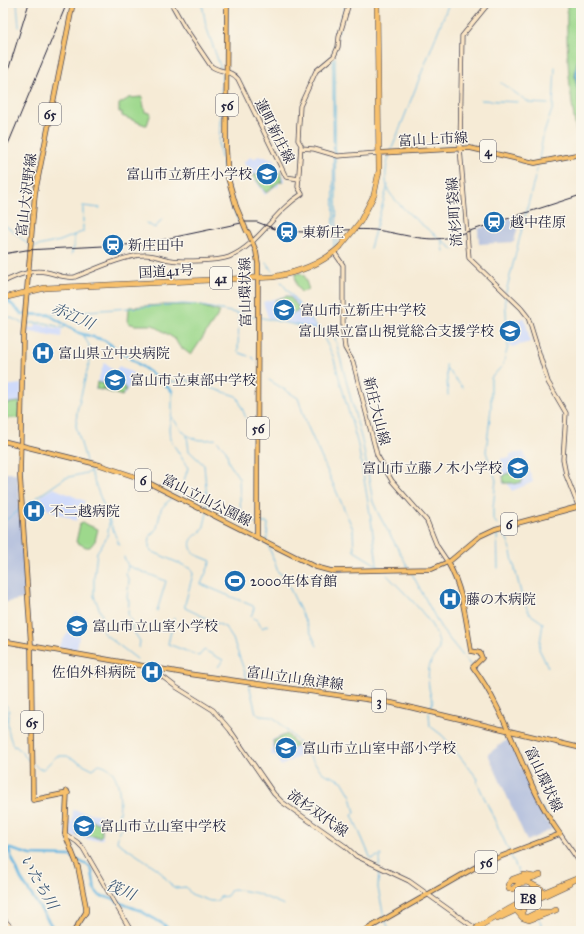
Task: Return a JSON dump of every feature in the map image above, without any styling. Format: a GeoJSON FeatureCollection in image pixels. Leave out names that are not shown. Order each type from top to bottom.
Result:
{"type":"FeatureCollection","features":[{"type":"Feature","properties":{"kind":"highway","name":"国道41号"},"geometry":{"type":"LineString","coordinates":[[5,298],[28,291],[45,288],[257,277],[280,274],[302,269],[334,252],[360,222],[373,195],[378,175],[377,3]]}},
{"type":"Feature","properties":{"kind":"highway"},"geometry":{"type":"LineString","coordinates":[[536,888],[527,882],[521,883],[512,890],[508,885],[511,881],[533,878],[540,875],[535,877],[522,875],[509,880],[507,884],[508,889],[512,890],[514,890],[523,883],[536,888],[580,878]]}},
{"type":"Feature","properties":{"kind":"highway"},"geometry":{"type":"LineString","coordinates":[[542,897],[580,878]]}},
{"type":"Feature","properties":{"kind":"highway","name":"E8"},"geometry":{"type":"LineString","coordinates":[[477,929],[530,897],[580,878]]}},
{"type":"Feature","properties":{"kind":"highway"},"geometry":{"type":"LineString","coordinates":[[477,929],[513,903]]}},
{"type":"Feature","properties":{"kind":"highway"},"geometry":{"type":"LineString","coordinates":[[477,929],[516,910],[523,918],[529,920],[556,910],[538,912],[526,918],[521,911]]}},
{"type":"Feature","properties":{"kind":"main road","name":"富山大沢野線"},"geometry":{"type":"LineString","coordinates":[[73,3],[36,183],[23,337],[22,445],[20,476],[31,645],[33,800],[68,792],[65,834],[78,867],[86,906],[84,915],[74,931]]}},
{"type":"Feature","properties":{"kind":"main road","name":"蓮町新庄線"},"geometry":{"type":"LineString","coordinates":[[171,3],[184,26],[211,66],[224,70],[238,78],[286,177],[299,179],[301,148],[314,149],[334,156],[378,153]]}},
{"type":"Feature","properties":{"kind":"main road","name":"富山環状線"},"geometry":{"type":"LineString","coordinates":[[228,3],[224,70],[226,161],[228,178],[236,206],[252,243],[256,260],[257,277],[257,537]]}},
{"type":"Feature","properties":{"kind":"main road"},"geometry":{"type":"LineString","coordinates":[[301,148],[301,144],[298,140],[300,106],[316,71],[334,56],[338,48],[339,37],[349,3]]}},
{"type":"Feature","properties":{"kind":"main road","name":"流杉町袋線"},"geometry":{"type":"LineString","coordinates":[[489,3],[462,36],[460,148],[469,258],[527,315],[548,382],[566,413],[563,459],[566,475],[580,505],[581,513]]}},
{"type":"Feature","properties":{"kind":"main road","name":"富山上市線"},"geometry":{"type":"LineString","coordinates":[[378,153],[475,148],[535,163],[581,154]]}},
{"type":"Feature","properties":{"kind":"main road"},"geometry":{"type":"LineString","coordinates":[[3,282],[16,276],[44,272],[63,277],[75,278],[139,255],[153,255],[172,260],[222,259],[231,256],[252,243],[283,209],[302,194],[298,187],[299,179]]}},
{"type":"Feature","properties":{"kind":"main road","name":"新庄大山線"},"geometry":{"type":"LineString","coordinates":[[334,252],[343,265],[344,343],[353,362],[377,455],[388,476],[427,521],[437,546],[447,562]]}},
{"type":"Feature","properties":{"kind":"main road","name":"富山立山公園線"},"geometry":{"type":"LineString","coordinates":[[3,441],[105,466],[139,478],[316,567],[327,570],[424,569],[447,562],[478,536],[492,528],[580,505]]}},
{"type":"Feature","properties":{"kind":"main road","name":"富山環状線"},"geometry":{"type":"LineString","coordinates":[[447,562],[454,575],[464,608],[471,651],[480,653],[482,658],[473,667],[487,687],[546,813],[559,834]]}},
{"type":"Feature","properties":{"kind":"main road","name":"富山立山魚津線"},"geometry":{"type":"LineString","coordinates":[[3,641],[154,668],[392,703],[581,748]]}},
{"type":"Feature","properties":{"kind":"main road","name":"流杉双代線"},"geometry":{"type":"LineString","coordinates":[[154,668],[155,671],[176,687],[213,710],[230,730],[273,792],[282,802],[315,823],[346,846],[356,856],[406,879],[477,929]]}},
{"type":"Feature","properties":{"kind":"main road"},"geometry":{"type":"LineString","coordinates":[[65,834],[83,848],[130,931]]}},
{"type":"Feature","properties":{"kind":"main road"},"geometry":{"type":"LineString","coordinates":[[559,834],[581,864]]}},
{"type":"Feature","properties":{"kind":"main road","name":"56"},"geometry":{"type":"LineString","coordinates":[[364,931],[482,864],[559,834]]}},
{"type":"Feature","properties":{"kind":"main road"},"geometry":{"type":"LineString","coordinates":[[3,918],[14,931]]}},
{"type":"Feature","properties":{"kind":"shaded area","name":"富山市立新庄小学校"},"geometry":{"type":"Polygon","coordinates":[[[259,156],[274,159],[285,181],[279,183],[278,188],[276,186],[265,195],[243,162],[251,157],[253,159],[259,156]]]}},
{"type":"Feature","properties":{"kind":"shaded area"},"geometry":{"type":"Polygon","coordinates":[[[521,214],[514,242],[479,244],[478,229],[521,214]]]}},
{"type":"Feature","properties":{"kind":"shaded area","name":"富山市立新庄中学校"},"geometry":{"type":"Polygon","coordinates":[[[287,295],[293,296],[319,330],[268,318],[263,302],[287,295]]]}},
{"type":"Feature","properties":{"kind":"shaded area"},"geometry":{"type":"Polygon","coordinates":[[[525,318],[530,342],[512,347],[509,345],[507,321],[525,318]]]}},
{"type":"Feature","properties":{"kind":"shaded area"},"geometry":{"type":"Polygon","coordinates":[[[36,324],[62,329],[61,337],[25,331],[25,327],[35,328],[36,324]]]}},
{"type":"Feature","properties":{"kind":"shaded area","name":"富山市立東部中学校"},"geometry":{"type":"Polygon","coordinates":[[[104,363],[115,371],[119,366],[133,373],[134,379],[123,396],[95,389],[104,363]]]}},
{"type":"Feature","properties":{"kind":"shaded area"},"geometry":{"type":"Polygon","coordinates":[[[21,384],[20,418],[3,419],[3,386],[21,384]]]}},
{"type":"Feature","properties":{"kind":"shaded area"},"geometry":{"type":"Polygon","coordinates":[[[524,452],[533,482],[512,491],[508,484],[503,484],[501,458],[510,458],[510,454],[524,452]]]}},
{"type":"Feature","properties":{"kind":"shaded area"},"geometry":{"type":"Polygon","coordinates":[[[3,473],[17,473],[28,598],[3,603],[3,473]]]}},
{"type":"Feature","properties":{"kind":"shaded area"},"geometry":{"type":"Polygon","coordinates":[[[53,488],[85,501],[76,521],[42,507],[41,496],[53,488]]]}},
{"type":"Feature","properties":{"kind":"shaded area","name":"富山市立山室小学校"},"geometry":{"type":"Polygon","coordinates":[[[76,612],[87,620],[79,637],[76,652],[58,648],[68,632],[76,612]]]}},
{"type":"Feature","properties":{"kind":"shaded area","name":"富山市立山室中部小学校"},"geometry":{"type":"Polygon","coordinates":[[[287,733],[304,754],[281,766],[275,755],[272,756],[270,751],[273,750],[272,740],[287,733]]]}},
{"type":"Feature","properties":{"kind":"shaded area"},"geometry":{"type":"Polygon","coordinates":[[[508,739],[545,819],[552,829],[527,841],[488,754],[508,739]]]}},
{"type":"Feature","properties":{"kind":"shaded area","name":"富山市立山室中学校"},"geometry":{"type":"Polygon","coordinates":[[[73,810],[101,815],[103,839],[90,840],[69,835],[65,831],[66,821],[72,822],[73,810]]]}},
{"type":"Feature","properties":{"kind":"green space"},"geometry":{"type":"Polygon","coordinates":[[[567,3],[581,3],[581,55],[578,101],[581,115],[581,134],[578,141],[572,106],[569,72],[567,3]]]}},
{"type":"Feature","properties":{"kind":"green space"},"geometry":{"type":"Polygon","coordinates":[[[142,97],[145,112],[151,113],[147,125],[122,116],[122,112],[119,112],[119,104],[129,98],[142,97]]]}},
{"type":"Feature","properties":{"kind":"green space"},"geometry":{"type":"Polygon","coordinates":[[[266,172],[280,172],[282,182],[279,182],[266,193],[253,175],[266,175],[266,172]]]}},
{"type":"Feature","properties":{"kind":"green space"},"geometry":{"type":"Polygon","coordinates":[[[299,273],[304,275],[309,290],[301,292],[298,287],[295,274],[299,273]]]}},
{"type":"Feature","properties":{"kind":"green space"},"geometry":{"type":"Polygon","coordinates":[[[287,296],[291,298],[299,308],[297,312],[288,314],[287,311],[278,308],[275,300],[287,296]]]}},
{"type":"Feature","properties":{"kind":"green space"},"geometry":{"type":"Polygon","coordinates":[[[197,305],[220,312],[191,355],[179,346],[175,339],[153,325],[135,325],[128,323],[129,307],[197,305]]]}},
{"type":"Feature","properties":{"kind":"green space"},"geometry":{"type":"Polygon","coordinates":[[[105,378],[125,387],[126,389],[122,396],[103,390],[105,378]]]}},
{"type":"Feature","properties":{"kind":"green space"},"geometry":{"type":"Polygon","coordinates":[[[97,382],[104,384],[102,390],[96,389],[97,382]]]}},
{"type":"Feature","properties":{"kind":"green space"},"geometry":{"type":"Polygon","coordinates":[[[20,402],[20,418],[3,419],[3,404],[20,402]]]}},
{"type":"Feature","properties":{"kind":"green space"},"geometry":{"type":"Polygon","coordinates":[[[521,470],[522,482],[514,484],[504,483],[503,476],[521,470]]]}},
{"type":"Feature","properties":{"kind":"green space"},"geometry":{"type":"Polygon","coordinates":[[[83,523],[98,529],[95,541],[90,547],[86,547],[76,542],[80,524],[83,523]]]}},
{"type":"Feature","properties":{"kind":"green space"},"geometry":{"type":"Polygon","coordinates":[[[287,734],[297,746],[284,752],[283,750],[276,753],[273,741],[287,734]]]}},
{"type":"Feature","properties":{"kind":"green space"},"geometry":{"type":"Polygon","coordinates":[[[85,819],[101,824],[102,835],[100,837],[77,835],[78,830],[84,831],[85,819]]]}},
{"type":"Feature","properties":{"kind":"water"},"geometry":{"type":"Polygon","coordinates":[[[581,33],[581,109],[575,76],[581,33]]]}},
{"type":"Feature","properties":{"kind":"waterway"},"geometry":{"type":"LineString","coordinates":[[17,3],[19,27]]}},
{"type":"Feature","properties":{"kind":"waterway"},"geometry":{"type":"LineString","coordinates":[[202,3],[206,26],[221,69]]}},
{"type":"Feature","properties":{"kind":"waterway"},"geometry":{"type":"LineString","coordinates":[[338,33],[346,3]]}},
{"type":"Feature","properties":{"kind":"waterway"},"geometry":{"type":"LineString","coordinates":[[391,151],[449,3]]}},
{"type":"Feature","properties":{"kind":"waterway"},"geometry":{"type":"LineString","coordinates":[[333,54],[337,38]]}},
{"type":"Feature","properties":{"kind":"waterway"},"geometry":{"type":"LineString","coordinates":[[335,57],[335,154]]}},
{"type":"Feature","properties":{"kind":"waterway"},"geometry":{"type":"LineString","coordinates":[[333,59],[334,247]]}},
{"type":"Feature","properties":{"kind":"waterway"},"geometry":{"type":"LineString","coordinates":[[539,160],[543,136],[553,107],[555,67]]}},
{"type":"Feature","properties":{"kind":"waterway"},"geometry":{"type":"LineString","coordinates":[[222,72],[219,148],[230,200],[239,223]]}},
{"type":"Feature","properties":{"kind":"waterway"},"geometry":{"type":"LineString","coordinates":[[501,83],[530,103],[548,104]]}},
{"type":"Feature","properties":{"kind":"waterway"},"geometry":{"type":"LineString","coordinates":[[481,100],[518,102]]}},
{"type":"Feature","properties":{"kind":"waterway"},"geometry":{"type":"LineString","coordinates":[[390,154],[386,176],[389,192],[414,218],[454,250]]}},
{"type":"Feature","properties":{"kind":"waterway"},"geometry":{"type":"LineString","coordinates":[[335,157],[337,246]]}},
{"type":"Feature","properties":{"kind":"waterway"},"geometry":{"type":"LineString","coordinates":[[506,292],[538,165]]}},
{"type":"Feature","properties":{"kind":"waterway"},"geometry":{"type":"LineString","coordinates":[[370,248],[388,185]]}},
{"type":"Feature","properties":{"kind":"waterway"},"geometry":{"type":"LineString","coordinates":[[83,206],[100,208]]}},
{"type":"Feature","properties":{"kind":"waterway"},"geometry":{"type":"LineString","coordinates":[[83,207],[83,215]]}},
{"type":"Feature","properties":{"kind":"waterway"},"geometry":{"type":"LineString","coordinates":[[83,217],[83,222]]}},
{"type":"Feature","properties":{"kind":"waterway"},"geometry":{"type":"LineString","coordinates":[[146,223],[155,228],[162,219]]}},
{"type":"Feature","properties":{"kind":"waterway"},"geometry":{"type":"LineString","coordinates":[[3,223],[29,245]]}},
{"type":"Feature","properties":{"kind":"waterway"},"geometry":{"type":"LineString","coordinates":[[242,229],[246,234]]}},
{"type":"Feature","properties":{"kind":"waterway"},"geometry":{"type":"LineString","coordinates":[[33,247],[60,241],[82,232]]}},
{"type":"Feature","properties":{"kind":"waterway"},"geometry":{"type":"LineString","coordinates":[[71,255],[74,247],[74,235]]}},
{"type":"Feature","properties":{"kind":"waterway"},"geometry":{"type":"LineString","coordinates":[[442,240],[444,251]]}},
{"type":"Feature","properties":{"kind":"waterway"},"geometry":{"type":"LineString","coordinates":[[266,262],[272,271]]}},
{"type":"Feature","properties":{"kind":"waterway"},"geometry":{"type":"LineString","coordinates":[[281,282],[317,327],[323,330],[322,334]]}},
{"type":"Feature","properties":{"kind":"waterway"},"geometry":{"type":"LineString","coordinates":[[497,524],[493,519],[496,480],[486,452],[491,408],[491,378],[503,365],[508,346],[505,295]]}},
{"type":"Feature","properties":{"kind":"waterway","name":"赤江川"},"geometry":{"type":"LineString","coordinates":[[5,298],[22,314],[49,315],[79,333],[104,340],[151,373],[172,391]]}},
{"type":"Feature","properties":{"kind":"waterway"},"geometry":{"type":"LineString","coordinates":[[47,314],[183,304],[197,305],[255,317]]}},
{"type":"Feature","properties":{"kind":"waterway"},"geometry":{"type":"LineString","coordinates":[[3,314],[22,323]]}},
{"type":"Feature","properties":{"kind":"waterway"},"geometry":{"type":"LineString","coordinates":[[238,351],[239,314]]}},
{"type":"Feature","properties":{"kind":"waterway"},"geometry":{"type":"LineString","coordinates":[[258,317],[320,330],[333,356],[358,445],[377,564]]}},
{"type":"Feature","properties":{"kind":"waterway"},"geometry":{"type":"LineString","coordinates":[[25,323],[45,323],[64,328],[66,325]]}},
{"type":"Feature","properties":{"kind":"waterway"},"geometry":{"type":"LineString","coordinates":[[323,330],[335,338],[363,445],[373,502],[408,567]]}},
{"type":"Feature","properties":{"kind":"waterway"},"geometry":{"type":"LineString","coordinates":[[83,335],[89,345],[90,359],[77,411],[76,426],[86,461]]}},
{"type":"Feature","properties":{"kind":"waterway"},"geometry":{"type":"LineString","coordinates":[[240,353],[248,356]]}},
{"type":"Feature","properties":{"kind":"waterway"},"geometry":{"type":"LineString","coordinates":[[252,357],[255,360]]}},
{"type":"Feature","properties":{"kind":"waterway"},"geometry":{"type":"LineString","coordinates":[[446,365],[448,395]]}},
{"type":"Feature","properties":{"kind":"waterway"},"geometry":{"type":"LineString","coordinates":[[447,369],[463,388]]}},
{"type":"Feature","properties":{"kind":"waterway"},"geometry":{"type":"LineString","coordinates":[[151,373],[173,382],[183,379],[236,396],[248,423]]}},
{"type":"Feature","properties":{"kind":"waterway"},"geometry":{"type":"LineString","coordinates":[[269,380],[298,398],[307,425],[353,529],[354,551],[380,567]]}},
{"type":"Feature","properties":{"kind":"waterway"},"geometry":{"type":"LineString","coordinates":[[172,391],[172,412],[169,428],[170,439],[188,468],[182,487],[176,494]]}},
{"type":"Feature","properties":{"kind":"waterway"},"geometry":{"type":"LineString","coordinates":[[172,417],[180,429],[189,436],[200,440],[215,439],[226,450],[229,463],[239,478],[241,516],[256,523]]}},
{"type":"Feature","properties":{"kind":"waterway"},"geometry":{"type":"LineString","coordinates":[[187,436],[189,451],[204,465],[208,510]]}},
{"type":"Feature","properties":{"kind":"waterway"},"geometry":{"type":"LineString","coordinates":[[87,463],[119,545]]}},
{"type":"Feature","properties":{"kind":"waterway"},"geometry":{"type":"LineString","coordinates":[[23,507],[65,478],[90,472]]}},
{"type":"Feature","properties":{"kind":"waterway"},"geometry":{"type":"LineString","coordinates":[[173,496],[161,509],[157,528],[150,536],[149,547],[151,551],[192,569],[193,574],[185,608],[225,627],[233,639],[248,681]]}},
{"type":"Feature","properties":{"kind":"waterway"},"geometry":{"type":"LineString","coordinates":[[3,522],[21,509]]}},
{"type":"Feature","properties":{"kind":"waterway"},"geometry":{"type":"LineString","coordinates":[[207,513],[203,530],[194,537],[191,543],[194,554],[211,561],[201,584],[253,606],[254,608],[251,617],[257,620],[262,628],[268,625]]}},
{"type":"Feature","properties":{"kind":"waterway"},"geometry":{"type":"LineString","coordinates":[[108,518],[109,526],[107,537],[97,552],[94,578],[94,596],[103,618],[103,633],[137,659]]}},
{"type":"Feature","properties":{"kind":"waterway"},"geometry":{"type":"LineString","coordinates":[[259,523],[268,523],[267,541]]}},
{"type":"Feature","properties":{"kind":"waterway"},"geometry":{"type":"LineString","coordinates":[[497,531],[498,568]]}},
{"type":"Feature","properties":{"kind":"waterway"},"geometry":{"type":"LineString","coordinates":[[504,535],[508,541],[523,601],[530,614],[543,623],[539,649],[548,667]]}},
{"type":"Feature","properties":{"kind":"waterway"},"geometry":{"type":"LineString","coordinates":[[268,544],[278,572],[284,576],[317,646]]}},
{"type":"Feature","properties":{"kind":"waterway"},"geometry":{"type":"LineString","coordinates":[[124,557],[128,566],[166,581],[157,611]]}},
{"type":"Feature","properties":{"kind":"waterway"},"geometry":{"type":"LineString","coordinates":[[128,566],[126,574],[129,581],[127,598],[129,601],[128,614],[132,623],[132,629],[140,641],[139,648]]}},
{"type":"Feature","properties":{"kind":"waterway"},"geometry":{"type":"LineString","coordinates":[[411,572],[442,630],[472,667]]}},
{"type":"Feature","properties":{"kind":"waterway"},"geometry":{"type":"LineString","coordinates":[[387,575],[425,616],[436,634],[439,643],[439,649],[431,661],[428,672],[428,683],[433,701],[430,709]]}},
{"type":"Feature","properties":{"kind":"waterway"},"geometry":{"type":"LineString","coordinates":[[174,618],[168,644],[199,656],[204,650],[223,660],[218,667]]}},
{"type":"Feature","properties":{"kind":"waterway"},"geometry":{"type":"LineString","coordinates":[[249,684],[256,713],[260,716],[273,717],[291,734],[323,773],[342,781],[351,796],[355,813],[352,815],[371,859],[381,855],[379,866]]}},
{"type":"Feature","properties":{"kind":"waterway"},"geometry":{"type":"LineString","coordinates":[[3,701],[9,710],[8,725],[12,743],[14,747],[16,746],[31,763]]}},
{"type":"Feature","properties":{"kind":"waterway"},"geometry":{"type":"LineString","coordinates":[[429,713],[430,726],[443,736],[478,779],[477,782],[509,851]]}},
{"type":"Feature","properties":{"kind":"waterway"},"geometry":{"type":"LineString","coordinates":[[34,764],[39,769],[43,769],[57,756],[67,756],[93,769],[99,764],[107,767],[113,772],[119,788],[120,806],[118,822],[122,827],[119,831],[117,842],[158,869],[172,886],[176,888],[186,887],[191,894],[210,901],[217,901],[220,897],[227,896],[231,890],[234,889],[256,893],[284,905]]}},
{"type":"Feature","properties":{"kind":"waterway"},"geometry":{"type":"LineString","coordinates":[[542,808],[553,827]]}},
{"type":"Feature","properties":{"kind":"waterway","name":"いたち川"},"geometry":{"type":"LineString","coordinates":[[3,845],[9,851],[21,879],[55,931]]}},
{"type":"Feature","properties":{"kind":"waterway","name":"筏川"},"geometry":{"type":"LineString","coordinates":[[7,848],[31,855],[70,856],[89,866],[92,871],[95,890],[100,896],[112,898],[118,902],[139,910],[163,924],[171,931]]}},
{"type":"Feature","properties":{"kind":"waterway"},"geometry":{"type":"LineString","coordinates":[[510,854],[519,873]]}},
{"type":"Feature","properties":{"kind":"waterway"},"geometry":{"type":"LineString","coordinates":[[379,869],[378,888],[384,917]]}},
{"type":"Feature","properties":{"kind":"waterway"},"geometry":{"type":"LineString","coordinates":[[539,919],[545,931]]}},
{"type":"Feature","properties":{"kind":"waterway"},"geometry":{"type":"LineString","coordinates":[[385,920],[390,931]]}},
{"type":"Feature","properties":{"kind":"railway"},"geometry":{"type":"LineString","coordinates":[[3,87],[29,3]]}},
{"type":"Feature","properties":{"kind":"railway"},"geometry":{"type":"LineString","coordinates":[[3,152],[9,142],[67,3]]}},
{"type":"Feature","properties":{"kind":"railway"},"geometry":{"type":"LineString","coordinates":[[270,227],[296,232],[362,229],[422,238],[441,239],[581,195]]}},
{"type":"Feature","properties":{"kind":"railway"},"geometry":{"type":"LineString","coordinates":[[3,254],[26,250],[142,244],[246,222],[257,222],[275,229]]}},
{"type":"Feature","properties":{"kind":"place","name":"富山市立新庄小学校"},"geometry":{"type":"Point","coordinates":[267,174]}},
{"type":"Feature","properties":{"kind":"place","name":"越中荏原"},"geometry":{"type":"Point","coordinates":[494,222]}},
{"type":"Feature","properties":{"kind":"place","name":"東新庄"},"geometry":{"type":"Point","coordinates":[287,232]}},
{"type":"Feature","properties":{"kind":"place","name":"新庄田中"},"geometry":{"type":"Point","coordinates":[113,245]}},
{"type":"Feature","properties":{"kind":"place","name":"富山市立新庄中学校"},"geometry":{"type":"Point","coordinates":[284,310]}},
{"type":"Feature","properties":{"kind":"place","name":"富山県立富山視覚総合支援学校"},"geometry":{"type":"Point","coordinates":[510,331]}},
{"type":"Feature","properties":{"kind":"place","name":"富山県立中央病院"},"geometry":{"type":"Point","coordinates":[43,353]}},
{"type":"Feature","properties":{"kind":"place","name":"富山市立東部中学校"},"geometry":{"type":"Point","coordinates":[115,380]}},
{"type":"Feature","properties":{"kind":"place","name":"富山市立藤ノ木小学校"},"geometry":{"type":"Point","coordinates":[518,468]}},
{"type":"Feature","properties":{"kind":"place","name":"不二越病院"},"geometry":{"type":"Point","coordinates":[34,511]}},
{"type":"Feature","properties":{"kind":"place","name":"2000年体育館"},"geometry":{"type":"Point","coordinates":[235,581]}},
{"type":"Feature","properties":{"kind":"place","name":"藤の木病院"},"geometry":{"type":"Point","coordinates":[450,599]}},
{"type":"Feature","properties":{"kind":"place","name":"富山市立山室小学校"},"geometry":{"type":"Point","coordinates":[77,626]}},
{"type":"Feature","properties":{"kind":"place","name":"佐伯外科病院"},"geometry":{"type":"Point","coordinates":[152,672]}},
{"type":"Feature","properties":{"kind":"place","name":"富山市立山室中部小学校"},"geometry":{"type":"Point","coordinates":[286,748]}},
{"type":"Feature","properties":{"kind":"place","name":"富山市立山室中学校"},"geometry":{"type":"Point","coordinates":[84,826]}}]}
